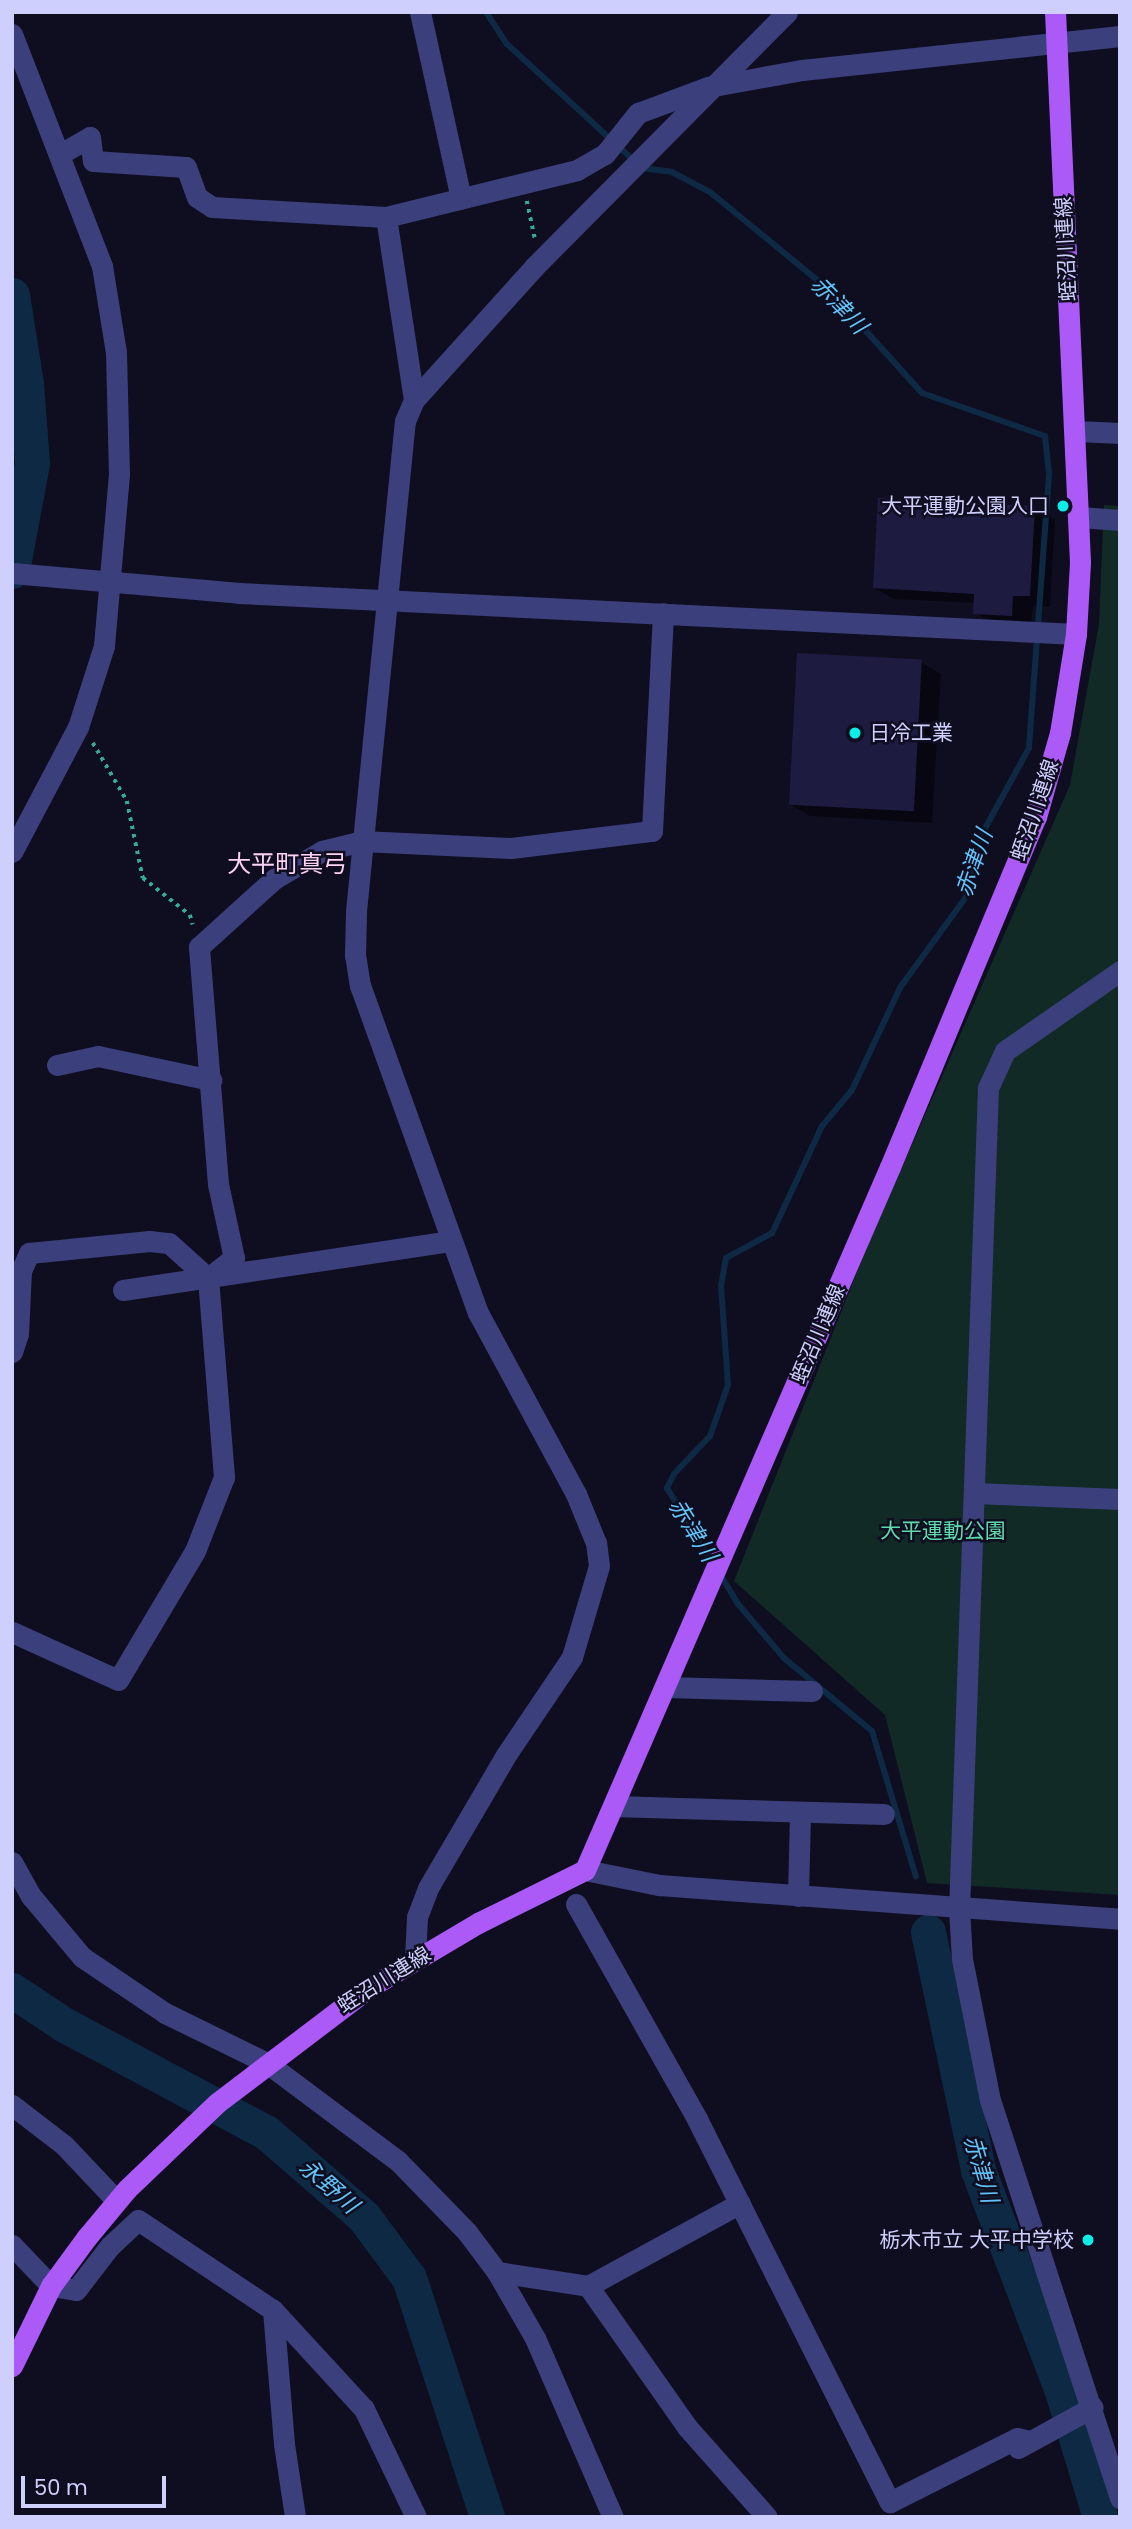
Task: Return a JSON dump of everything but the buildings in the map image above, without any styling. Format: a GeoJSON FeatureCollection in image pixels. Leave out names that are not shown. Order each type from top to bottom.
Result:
{"type":"FeatureCollection","features":[{"type":"Feature","properties":{"kind":"main road","name":"蛭沼川連線"},"geometry":{"type":"LineString","coordinates":[[665,1687],[1036,817],[1060,733],[1076,634],[1080,517],[1055,12]]}},
{"type":"Feature","properties":{"kind":"main road"},"geometry":{"type":"LineString","coordinates":[[585,1870],[665,1687]]}},
{"type":"Feature","properties":{"kind":"main road","name":"蛭沼川連線"},"geometry":{"type":"LineString","coordinates":[[12,2366],[51,2286],[121,2194],[176,2140],[330,2014],[415,1959],[585,1870]]}},
{"type":"Feature","properties":{"kind":"street"},"geometry":{"type":"LineString","coordinates":[[420,12],[461,199]]}},
{"type":"Feature","properties":{"kind":"street"},"geometry":{"type":"LineString","coordinates":[[415,1959],[417,1917],[428,1888],[506,1755],[572,1657],[599,1566],[596,1543],[576,1494],[478,1313],[449,1241],[360,986],[355,956],[362,841],[405,421],[414,400],[540,261],[708,87],[787,12]]}},
{"type":"Feature","properties":{"kind":"street"},"geometry":{"type":"LineString","coordinates":[[12,34],[62,153],[102,266],[116,352],[119,474],[112,583],[104,646],[80,720],[12,852]]}},
{"type":"Feature","properties":{"kind":"street"},"geometry":{"type":"LineString","coordinates":[[62,153],[90,137],[93,161],[186,167],[197,197],[212,207],[386,217],[577,170],[605,154],[638,113],[708,87],[802,70],[1120,36]]}},
{"type":"Feature","properties":{"kind":"street"},"geometry":{"type":"LineString","coordinates":[[386,217],[414,400]]}},
{"type":"Feature","properties":{"kind":"street"},"geometry":{"type":"LineString","coordinates":[[1076,431],[1120,433]]}},
{"type":"Feature","properties":{"kind":"street"},"geometry":{"type":"LineString","coordinates":[[1080,517],[1120,520]]}},
{"type":"Feature","properties":{"kind":"street"},"geometry":{"type":"LineString","coordinates":[[12,573],[112,583],[385,599],[1076,634]]}},
{"type":"Feature","properties":{"kind":"street"},"geometry":{"type":"LineString","coordinates":[[208,1278],[234,1258],[218,1184],[200,947],[274,879],[322,851],[362,841],[512,848],[652,831],[663,613]]}},
{"type":"Feature","properties":{"kind":"street"},"geometry":{"type":"LineString","coordinates":[[1120,971],[1005,1051],[988,1088],[960,1909],[962,1959],[990,2100],[1093,2407],[1120,2498]]}},
{"type":"Feature","properties":{"kind":"street"},"geometry":{"type":"LineString","coordinates":[[57,1065],[99,1056],[211,1080]]}},
{"type":"Feature","properties":{"kind":"street"},"geometry":{"type":"LineString","coordinates":[[12,1352],[18,1334],[21,1271],[29,1253],[149,1241],[169,1243],[208,1278],[225,1478],[174,1591],[118,1680],[12,1632]]}},
{"type":"Feature","properties":{"kind":"street"},"geometry":{"type":"LineString","coordinates":[[123,1290],[449,1241]]}},
{"type":"Feature","properties":{"kind":"street"},"geometry":{"type":"LineString","coordinates":[[975,1493],[1120,1499]]}},
{"type":"Feature","properties":{"kind":"street"},"geometry":{"type":"LineString","coordinates":[[665,1687],[812,1691]]}},
{"type":"Feature","properties":{"kind":"street"},"geometry":{"type":"LineString","coordinates":[[613,1806],[884,1814]]}},
{"type":"Feature","properties":{"kind":"street"},"geometry":{"type":"LineString","coordinates":[[798,1896],[800,1812]]}},
{"type":"Feature","properties":{"kind":"street"},"geometry":{"type":"LineString","coordinates":[[12,1862],[37,1905],[82,1957],[165,2013],[262,2067],[398,2161],[467,2232],[497,2272],[535,2338],[613,2517]]}},
{"type":"Feature","properties":{"kind":"street"},"geometry":{"type":"LineString","coordinates":[[585,1870],[659,1885],[1120,1919]]}},
{"type":"Feature","properties":{"kind":"street"},"geometry":{"type":"LineString","coordinates":[[576,1904],[740,2203],[890,2501],[1017,2438],[1030,2441]]}},
{"type":"Feature","properties":{"kind":"street"},"geometry":{"type":"LineString","coordinates":[[12,2105],[121,2194]]}},
{"type":"Feature","properties":{"kind":"street"},"geometry":{"type":"LineString","coordinates":[[497,2272],[588,2286],[740,2203]]}},
{"type":"Feature","properties":{"kind":"street"},"geometry":{"type":"LineString","coordinates":[[12,2245],[51,2286],[76,2290],[110,2246],[138,2220],[273,2310],[364,2409],[416,2517]]}},
{"type":"Feature","properties":{"kind":"street"},"geometry":{"type":"LineString","coordinates":[[588,2286],[687,2427],[767,2517]]}},
{"type":"Feature","properties":{"kind":"street"},"geometry":{"type":"LineString","coordinates":[[273,2310],[295,2517]]}},
{"type":"Feature","properties":{"kind":"street"},"geometry":{"type":"LineString","coordinates":[[891,2517],[1093,2407]]}},
{"type":"Feature","properties":{"kind":"path"},"geometry":{"type":"LineString","coordinates":[[523,184],[540,261]]}},
{"type":"Feature","properties":{"kind":"path"},"geometry":{"type":"LineString","coordinates":[[80,720],[127,801],[143,878],[190,915],[200,947]]}},
{"type":"Feature","properties":{"kind":"green space","name":"大平運動公園"},"geometry":{"type":"Polygon","coordinates":[[[1104,505],[1120,506],[1120,1895],[927,1883],[885,1715],[734,1581],[867,1247],[1070,785],[1099,624],[1104,505]]]}},
{"type":"Feature","properties":{"kind":"waterway","name":"赤津川"},"geometry":{"type":"LineString","coordinates":[[486,12],[507,44],[633,160]]}},
{"type":"Feature","properties":{"kind":"waterway","name":"赤津川"},"geometry":{"type":"LineString","coordinates":[[641,168],[672,172],[710,192],[828,289],[922,393],[1045,436],[1049,475],[1029,748],[978,841],[966,897],[900,988],[852,1090],[822,1126],[772,1233],[726,1258],[721,1285],[728,1385],[710,1436],[674,1474],[667,1488],[712,1562]]}},
{"type":"Feature","properties":{"kind":"waterway","name":"永野川"},"geometry":{"type":"LineString","coordinates":[[12,295],[26,383],[32,463],[12,571]]}},
{"type":"Feature","properties":{"kind":"waterway","name":"赤津川"},"geometry":{"type":"LineString","coordinates":[[720,1574],[738,1604],[784,1658],[872,1731],[916,1877]]}},
{"type":"Feature","properties":{"kind":"waterway","name":"赤津川"},"geometry":{"type":"LineString","coordinates":[[928,1932],[978,2170],[1061,2388],[1100,2517]]}},
{"type":"Feature","properties":{"kind":"waterway","name":"永野川"},"geometry":{"type":"LineString","coordinates":[[12,1990],[63,2024],[267,2133],[364,2217],[409,2278],[487,2517]]}},
{"type":"Feature","properties":{"kind":"place","name":"大平運動公園入口"},"geometry":{"type":"Point","coordinates":[1063,506]}},
{"type":"Feature","properties":{"kind":"place","name":"日冷工業"},"geometry":{"type":"Point","coordinates":[855,733]}},
{"type":"Feature","properties":{"kind":"place","name":"栃木市立 大平中学校"},"geometry":{"type":"Point","coordinates":[1088,2240]}},
{"type":"Feature","properties":{"kind":"district","name":"大平町真弓"},"geometry":{"type":"Point","coordinates":[287,864]}}]}
